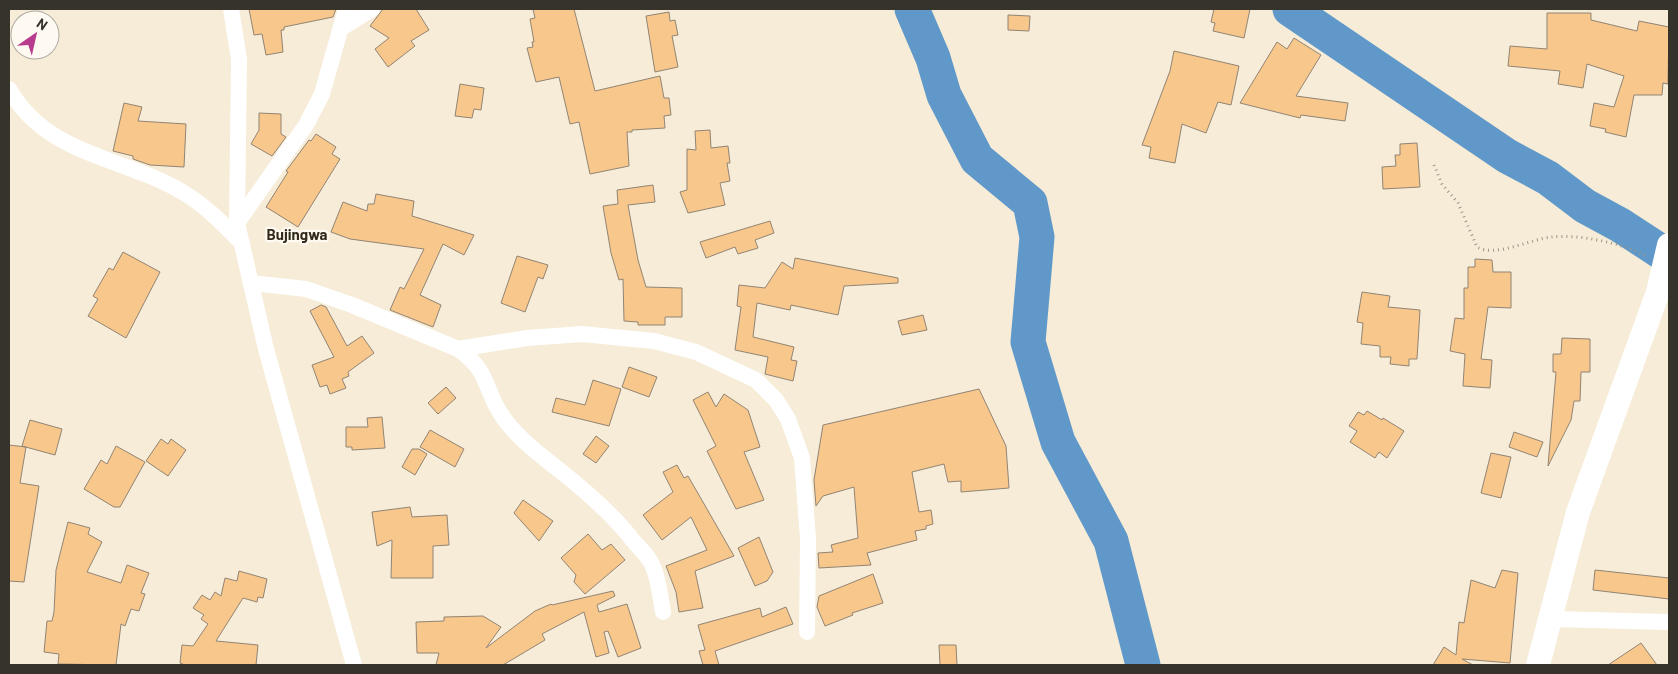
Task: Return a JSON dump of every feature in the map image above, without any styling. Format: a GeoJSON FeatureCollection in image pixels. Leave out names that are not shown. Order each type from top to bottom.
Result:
{"type":"FeatureCollection","features":[{"type":"Feature","properties":{"kind":"street"},"geometry":{"type":"LineString","coordinates":[[231,9],[239,59],[237,223],[266,349],[354,665]]}},
{"type":"Feature","properties":{"kind":"street"},"geometry":{"type":"LineString","coordinates":[[237,223],[306,124],[322,94],[346,9]]}},
{"type":"Feature","properties":{"kind":"street"},"geometry":{"type":"LineString","coordinates":[[340,29],[372,9]]}},
{"type":"Feature","properties":{"kind":"street"},"geometry":{"type":"LineString","coordinates":[[9,89],[28,117],[41,128],[85,152],[138,170],[185,193],[212,214],[242,243]]}},
{"type":"Feature","properties":{"kind":"street"},"geometry":{"type":"LineString","coordinates":[[1538,665],[1578,512],[1658,292],[1667,255]]}},
{"type":"Feature","properties":{"kind":"street"},"geometry":{"type":"LineString","coordinates":[[251,283],[306,289],[352,305],[458,349],[473,359],[485,378],[496,406],[522,440],[588,494],[627,531],[651,563],[659,586],[663,612]]}},
{"type":"Feature","properties":{"kind":"street"},"geometry":{"type":"LineString","coordinates":[[458,349],[527,338],[591,334],[654,341],[696,352],[756,380],[776,400],[784,413],[802,458],[808,539],[807,632]]}},
{"type":"Feature","properties":{"kind":"street"},"geometry":{"type":"LineString","coordinates":[[1551,618],[1669,622]]}},
{"type":"Feature","properties":{"kind":"path"},"geometry":{"type":"LineString","coordinates":[[1434,166],[1442,184],[1458,203],[1476,247],[1482,250],[1504,249],[1538,239],[1562,237],[1611,243],[1634,250],[1667,255]]}},
{"type":"Feature","properties":{"kind":"building"},"geometry":{"type":"Polygon","coordinates":[[[249,9],[336,9],[333,17],[284,27],[284,30],[281,30],[283,52],[266,55],[262,34],[254,35],[249,9]]]}},
{"type":"Feature","properties":{"kind":"building"},"geometry":{"type":"Polygon","coordinates":[[[383,9],[416,9],[429,30],[411,41],[415,46],[388,67],[375,49],[389,38],[370,26],[383,9]]]}},
{"type":"Feature","properties":{"kind":"building"},"geometry":{"type":"Polygon","coordinates":[[[533,9],[574,9],[595,91],[660,76],[664,98],[669,98],[671,115],[664,116],[665,128],[627,132],[629,166],[590,174],[579,122],[570,124],[559,77],[536,82],[527,48],[533,47],[532,42],[534,42],[530,19],[535,18],[533,9]]]}},
{"type":"Feature","properties":{"kind":"building"},"geometry":{"type":"Polygon","coordinates":[[[1214,9],[1250,9],[1244,38],[1213,31],[1215,23],[1211,22],[1214,9]]]}},
{"type":"Feature","properties":{"kind":"building"},"geometry":{"type":"Polygon","coordinates":[[[669,12],[670,21],[675,20],[678,35],[672,36],[678,67],[655,72],[646,16],[669,12]]]}},
{"type":"Feature","properties":{"kind":"building"},"geometry":{"type":"Polygon","coordinates":[[[1547,13],[1591,13],[1591,20],[1637,31],[1639,21],[1669,27],[1668,84],[1663,83],[1662,95],[1634,95],[1626,137],[1605,132],[1606,129],[1590,126],[1594,103],[1614,107],[1624,76],[1587,64],[1583,88],[1558,84],[1560,71],[1508,66],[1510,46],[1547,49],[1547,13]]]}},
{"type":"Feature","properties":{"kind":"building"},"geometry":{"type":"Polygon","coordinates":[[[1008,15],[1030,16],[1029,31],[1008,30],[1008,15]]]}},
{"type":"Feature","properties":{"kind":"building"},"geometry":{"type":"Polygon","coordinates":[[[1294,38],[1321,55],[1296,96],[1348,103],[1345,121],[1301,115],[1300,118],[1240,103],[1277,42],[1287,49],[1294,38]]]}},
{"type":"Feature","properties":{"kind":"building"},"geometry":{"type":"Polygon","coordinates":[[[1174,51],[1239,66],[1231,105],[1218,102],[1206,133],[1182,124],[1175,163],[1149,158],[1151,147],[1142,145],[1170,71],[1174,51]]]}},
{"type":"Feature","properties":{"kind":"building"},"geometry":{"type":"Polygon","coordinates":[[[460,84],[484,88],[481,110],[474,109],[472,118],[455,116],[460,84]]]}},
{"type":"Feature","properties":{"kind":"building"},"geometry":{"type":"Polygon","coordinates":[[[124,103],[142,107],[138,121],[186,124],[184,167],[150,165],[133,159],[133,156],[113,151],[124,103]]]}},
{"type":"Feature","properties":{"kind":"building"},"geometry":{"type":"Polygon","coordinates":[[[259,113],[281,114],[281,134],[286,137],[272,156],[251,144],[259,130],[259,113]]]}},
{"type":"Feature","properties":{"kind":"building"},"geometry":{"type":"Polygon","coordinates":[[[710,130],[711,148],[728,146],[730,163],[727,163],[730,181],[720,183],[725,205],[688,213],[680,192],[687,190],[687,149],[696,150],[695,131],[710,130]]]}},
{"type":"Feature","properties":{"kind":"building"},"geometry":{"type":"Polygon","coordinates":[[[316,134],[336,147],[332,154],[340,159],[298,227],[266,207],[288,172],[286,171],[309,140],[311,141],[316,134]]]}},
{"type":"Feature","properties":{"kind":"building"},"geometry":{"type":"Polygon","coordinates":[[[1417,143],[1420,187],[1383,189],[1382,167],[1396,166],[1395,155],[1400,155],[1400,144],[1417,143]]]}},
{"type":"Feature","properties":{"kind":"building"},"geometry":{"type":"Polygon","coordinates":[[[653,185],[655,202],[628,205],[638,260],[646,287],[682,288],[682,317],[665,317],[665,325],[638,325],[638,322],[624,321],[623,279],[619,280],[611,253],[603,206],[618,204],[617,190],[653,185]]]}},
{"type":"Feature","properties":{"kind":"building"},"geometry":{"type":"Polygon","coordinates":[[[376,194],[414,201],[412,216],[474,235],[464,255],[443,244],[420,295],[441,305],[433,327],[390,310],[400,287],[404,289],[424,249],[350,239],[331,232],[343,202],[367,211],[368,204],[374,204],[376,194]]]}},
{"type":"Feature","properties":{"kind":"building"},"geometry":{"type":"Polygon","coordinates":[[[770,221],[774,233],[755,240],[758,248],[738,254],[735,247],[706,258],[700,242],[770,221]]]}},
{"type":"Feature","properties":{"kind":"building"},"geometry":{"type":"Polygon","coordinates":[[[123,252],[160,272],[126,338],[88,316],[98,299],[93,296],[109,268],[113,270],[123,252]]]}},
{"type":"Feature","properties":{"kind":"building"},"geometry":{"type":"Polygon","coordinates":[[[517,256],[548,265],[543,279],[538,277],[525,312],[501,303],[517,256]]]}},
{"type":"Feature","properties":{"kind":"building"},"geometry":{"type":"Polygon","coordinates":[[[795,258],[898,278],[898,283],[844,286],[838,315],[791,305],[790,310],[757,303],[753,337],[794,347],[791,360],[797,361],[793,381],[765,374],[768,357],[735,350],[741,307],[737,306],[739,285],[765,288],[782,262],[793,269],[795,258]]]}},
{"type":"Feature","properties":{"kind":"building"},"geometry":{"type":"Polygon","coordinates":[[[1475,259],[1492,260],[1493,272],[1511,272],[1511,308],[1488,307],[1481,359],[1492,360],[1490,388],[1463,386],[1465,354],[1450,351],[1455,318],[1464,319],[1464,288],[1468,288],[1468,267],[1475,267],[1475,259]]]}},
{"type":"Feature","properties":{"kind":"building"},"geometry":{"type":"Polygon","coordinates":[[[1362,292],[1390,296],[1388,307],[1420,310],[1417,359],[1409,359],[1409,366],[1390,364],[1391,357],[1380,357],[1380,346],[1361,344],[1363,323],[1357,322],[1362,292]]]}},
{"type":"Feature","properties":{"kind":"building"},"geometry":{"type":"Polygon","coordinates":[[[321,305],[326,307],[347,346],[362,336],[374,353],[348,372],[349,376],[342,379],[346,388],[330,394],[327,385],[320,387],[312,365],[334,357],[310,311],[321,305]]]}},
{"type":"Feature","properties":{"kind":"building"},"geometry":{"type":"Polygon","coordinates":[[[923,315],[927,330],[902,335],[898,321],[923,315]]]}},
{"type":"Feature","properties":{"kind":"building"},"geometry":{"type":"Polygon","coordinates":[[[1562,338],[1590,339],[1590,372],[1581,372],[1580,401],[1574,401],[1571,420],[1548,466],[1556,372],[1553,372],[1553,354],[1561,354],[1562,338]]]}},
{"type":"Feature","properties":{"kind":"building"},"geometry":{"type":"Polygon","coordinates":[[[629,367],[657,377],[649,397],[622,387],[629,367]]]}},
{"type":"Feature","properties":{"kind":"building"},"geometry":{"type":"Polygon","coordinates":[[[593,380],[621,389],[609,426],[552,412],[556,398],[585,405],[593,380]]]}},
{"type":"Feature","properties":{"kind":"building"},"geometry":{"type":"Polygon","coordinates":[[[446,387],[456,398],[438,414],[428,403],[446,387]]]}},
{"type":"Feature","properties":{"kind":"building"},"geometry":{"type":"Polygon","coordinates":[[[979,389],[1006,446],[1009,488],[961,492],[961,481],[948,482],[944,464],[912,472],[919,512],[931,510],[933,524],[926,526],[926,529],[915,531],[917,540],[867,553],[871,565],[819,568],[818,553],[833,552],[831,545],[858,538],[854,487],[823,496],[816,506],[814,480],[823,425],[979,389]]]}},
{"type":"Feature","properties":{"kind":"building"},"geometry":{"type":"Polygon","coordinates":[[[708,392],[716,407],[724,394],[748,410],[760,447],[744,452],[764,500],[736,509],[707,451],[716,446],[693,400],[708,392]]]}},
{"type":"Feature","properties":{"kind":"building"},"geometry":{"type":"Polygon","coordinates":[[[1367,411],[1404,431],[1387,458],[1379,452],[1375,458],[1350,442],[1357,431],[1349,426],[1358,412],[1364,415],[1367,411]]]}},
{"type":"Feature","properties":{"kind":"building"},"geometry":{"type":"Polygon","coordinates":[[[382,417],[385,448],[352,450],[352,447],[346,447],[346,427],[368,427],[367,418],[382,417]]]}},
{"type":"Feature","properties":{"kind":"building"},"geometry":{"type":"Polygon","coordinates":[[[30,420],[62,429],[55,455],[22,446],[30,420]]]}},
{"type":"Feature","properties":{"kind":"building"},"geometry":{"type":"Polygon","coordinates":[[[430,430],[464,449],[455,467],[420,447],[430,430]]]}},
{"type":"Feature","properties":{"kind":"building"},"geometry":{"type":"Polygon","coordinates":[[[1514,432],[1543,442],[1537,457],[1509,447],[1514,432]]]}},
{"type":"Feature","properties":{"kind":"building"},"geometry":{"type":"Polygon","coordinates":[[[596,436],[609,446],[596,463],[583,454],[596,436]]]}},
{"type":"Feature","properties":{"kind":"building"},"geometry":{"type":"Polygon","coordinates":[[[161,439],[168,444],[171,439],[186,450],[168,476],[146,461],[161,439]]]}},
{"type":"Feature","properties":{"kind":"building"},"geometry":{"type":"Polygon","coordinates":[[[9,445],[26,447],[20,483],[39,486],[24,582],[9,581],[9,445]]]}},
{"type":"Feature","properties":{"kind":"building"},"geometry":{"type":"Polygon","coordinates":[[[116,446],[145,462],[120,507],[114,507],[84,489],[101,460],[107,464],[116,446]]]}},
{"type":"Feature","properties":{"kind":"building"},"geometry":{"type":"Polygon","coordinates":[[[412,449],[419,449],[427,454],[415,475],[402,467],[412,449]]]}},
{"type":"Feature","properties":{"kind":"building"},"geometry":{"type":"Polygon","coordinates":[[[1491,453],[1511,457],[1501,498],[1481,493],[1491,453]]]}},
{"type":"Feature","properties":{"kind":"building"},"geometry":{"type":"Polygon","coordinates":[[[677,465],[684,478],[688,476],[734,556],[695,571],[703,608],[679,612],[676,592],[666,566],[707,550],[691,517],[662,540],[643,515],[673,492],[663,472],[677,465]]]}},
{"type":"Feature","properties":{"kind":"building"},"geometry":{"type":"Polygon","coordinates":[[[523,500],[553,521],[539,541],[514,513],[523,500]]]}},
{"type":"Feature","properties":{"kind":"building"},"geometry":{"type":"Polygon","coordinates":[[[410,507],[412,517],[447,515],[449,545],[433,546],[433,578],[391,578],[392,540],[377,546],[372,512],[410,507]]]}},
{"type":"Feature","properties":{"kind":"building"},"geometry":{"type":"Polygon","coordinates":[[[68,522],[90,528],[88,534],[102,542],[87,572],[121,583],[127,565],[149,573],[141,593],[145,594],[139,611],[131,609],[125,626],[121,624],[116,665],[58,664],[59,654],[44,652],[47,621],[52,621],[54,612],[56,570],[68,522]]]}},
{"type":"Feature","properties":{"kind":"building"},"geometry":{"type":"Polygon","coordinates":[[[588,534],[602,550],[611,544],[625,560],[585,594],[574,582],[576,575],[561,558],[588,534]]]}},
{"type":"Feature","properties":{"kind":"building"},"geometry":{"type":"Polygon","coordinates":[[[759,537],[773,572],[767,581],[755,586],[738,548],[759,537]]]}},
{"type":"Feature","properties":{"kind":"building"},"geometry":{"type":"Polygon","coordinates":[[[1502,570],[1518,573],[1510,663],[1462,659],[1473,665],[1433,665],[1444,647],[1456,655],[1459,622],[1464,623],[1471,580],[1495,588],[1502,570]]]}},
{"type":"Feature","properties":{"kind":"building"},"geometry":{"type":"Polygon","coordinates":[[[1595,570],[1669,578],[1669,599],[1593,590],[1595,570]]]}},
{"type":"Feature","properties":{"kind":"building"},"geometry":{"type":"Polygon","coordinates":[[[239,571],[267,579],[263,598],[258,597],[257,602],[243,598],[216,641],[258,645],[256,665],[185,665],[180,663],[182,645],[193,646],[208,624],[201,619],[204,615],[193,608],[202,595],[210,600],[215,592],[221,596],[225,578],[237,581],[239,571]]]}},
{"type":"Feature","properties":{"kind":"building"},"geometry":{"type":"Polygon","coordinates":[[[873,574],[883,603],[852,613],[853,615],[825,626],[817,607],[819,596],[873,574]]]}},
{"type":"Feature","properties":{"kind":"building"},"geometry":{"type":"Polygon","coordinates":[[[613,591],[615,596],[597,605],[599,612],[627,604],[641,648],[618,657],[608,631],[604,632],[609,653],[596,657],[584,612],[542,634],[545,640],[503,665],[436,665],[439,653],[417,653],[416,622],[444,621],[444,617],[483,616],[501,627],[486,648],[535,611],[551,604],[613,591]]]}},
{"type":"Feature","properties":{"kind":"building"},"geometry":{"type":"Polygon","coordinates":[[[786,607],[793,624],[715,651],[719,665],[703,665],[699,651],[705,650],[698,625],[760,608],[762,617],[786,607]]]}},
{"type":"Feature","properties":{"kind":"building"},"geometry":{"type":"Polygon","coordinates":[[[1641,643],[1657,665],[1608,665],[1641,643]]]}},
{"type":"Feature","properties":{"kind":"building"},"geometry":{"type":"Polygon","coordinates":[[[939,645],[956,645],[957,665],[940,665],[939,645]]]}},
{"type":"Feature","properties":{"kind":"waterway"},"geometry":{"type":"LineString","coordinates":[[912,9],[933,58],[944,95],[977,159],[1030,203],[1037,237],[1028,342],[1058,442],[1111,541],[1143,665]]}},
{"type":"Feature","properties":{"kind":"waterway"},"geometry":{"type":"LineString","coordinates":[[1290,9],[1507,156],[1548,178],[1585,206],[1620,225],[1666,255],[1669,261]]}},
{"type":"Feature","properties":{"kind":"district","name":"Bujingwa"},"geometry":{"type":"Point","coordinates":[297,235]}}]}
